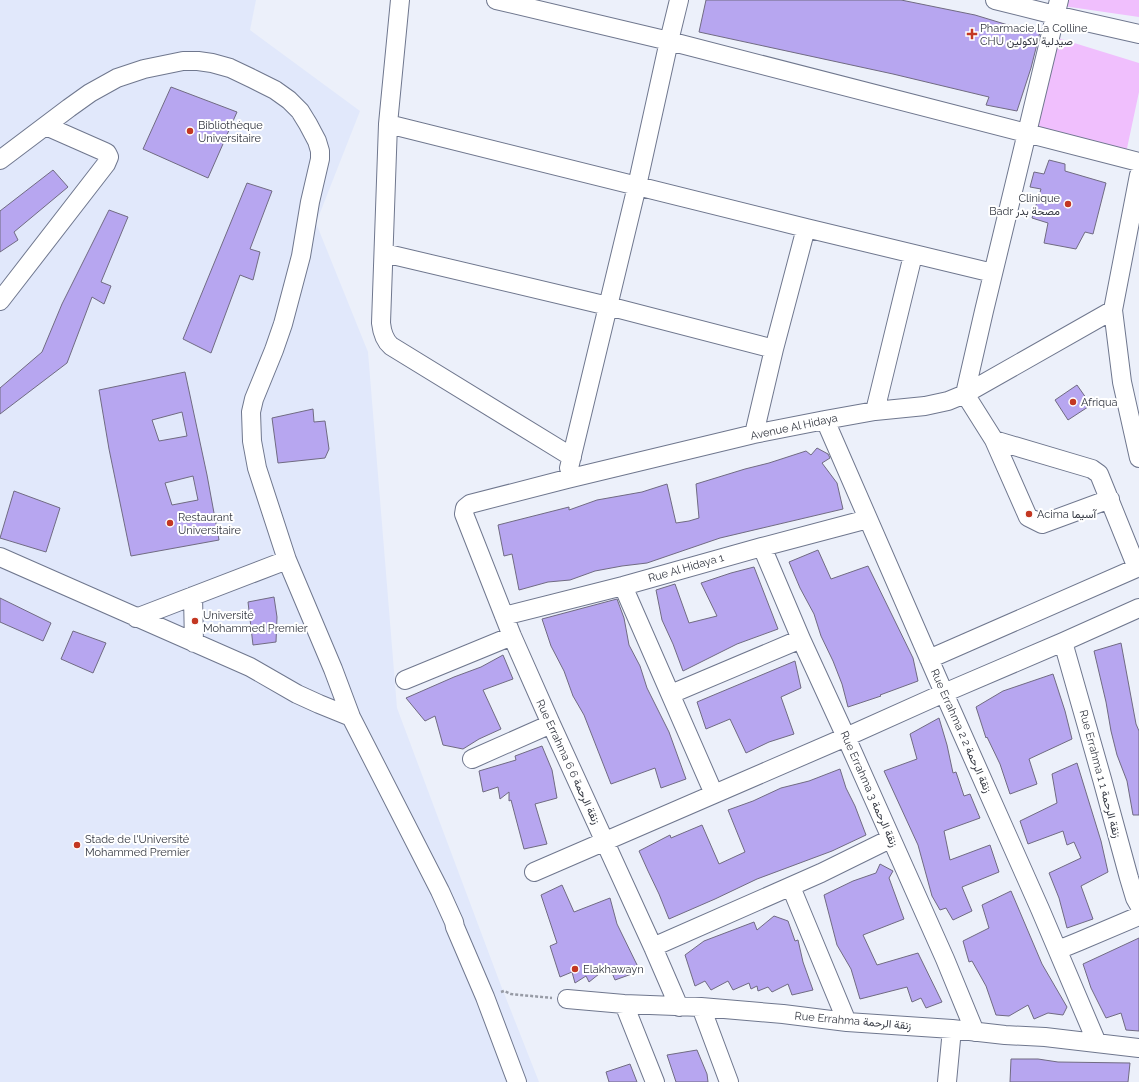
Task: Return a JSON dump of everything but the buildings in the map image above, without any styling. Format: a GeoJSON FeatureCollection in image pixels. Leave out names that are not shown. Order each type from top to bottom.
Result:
{"type":"FeatureCollection","features":[{"type":"Feature","properties":{"kind":"street"},"geometry":{"type":"LineString","coordinates":[[400,0],[388,124],[381,323],[383,334],[387,343],[572,457]]}},
{"type":"Feature","properties":{"kind":"street"},"geometry":{"type":"LineString","coordinates":[[496,0],[668,41],[1139,162]]}},
{"type":"Feature","properties":{"kind":"street"},"geometry":{"type":"LineString","coordinates":[[567,479],[637,186],[668,41],[679,0]]}},
{"type":"Feature","properties":{"kind":"street"},"geometry":{"type":"LineString","coordinates":[[994,0],[1057,8],[1139,34]]}},
{"type":"Feature","properties":{"kind":"street"},"geometry":{"type":"LineString","coordinates":[[1057,8],[965,394],[994,440],[1028,517],[1042,524],[1110,499]]}},
{"type":"Feature","properties":{"kind":"street"},"geometry":{"type":"LineString","coordinates":[[0,160],[90,93],[117,78],[144,69],[183,61],[212,63],[230,68],[253,78],[275,90],[289,100],[308,124],[317,141],[320,151],[320,159],[300,256],[283,324],[254,399],[251,412],[252,441],[257,468],[287,560],[333,669],[351,717],[440,891],[485,997],[517,1082]]}},
{"type":"Feature","properties":{"kind":"street"},"geometry":{"type":"LineString","coordinates":[[388,124],[913,255],[993,273]]}},
{"type":"Feature","properties":{"kind":"street"},"geometry":{"type":"LineString","coordinates":[[0,301],[106,164],[109,157],[108,153],[106,152],[46,126]]}},
{"type":"Feature","properties":{"kind":"street"},"geometry":{"type":"LineString","coordinates":[[1139,175],[1113,310],[1131,383],[1139,458]]}},
{"type":"Feature","properties":{"kind":"street"},"geometry":{"type":"LineString","coordinates":[[754,434],[774,349],[806,228]]}},
{"type":"Feature","properties":{"kind":"street"},"geometry":{"type":"LineString","coordinates":[[384,252],[608,306],[774,349]]}},
{"type":"Feature","properties":{"kind":"street"},"geometry":{"type":"LineString","coordinates":[[875,412],[913,255]]}},
{"type":"Feature","properties":{"kind":"street","name":"Avenue Al Hidaya"},"geometry":{"type":"LineString","coordinates":[[464,514],[465,508],[470,504],[754,434],[825,420],[925,406],[948,401],[965,394],[1113,310]]}},
{"type":"Feature","properties":{"kind":"street","name":"Rue Errahma 2 2 زنقة الرحمة"},"geometry":{"type":"LineString","coordinates":[[825,420],[929,660],[1098,1042]]}},
{"type":"Feature","properties":{"kind":"street"},"geometry":{"type":"LineString","coordinates":[[929,660],[1138,568],[1099,474],[1092,469],[994,440]]}},
{"type":"Feature","properties":{"kind":"street","name":"Rue Errahma 6 6 زنقة الرحمة"},"geometry":{"type":"LineString","coordinates":[[464,514],[512,636],[679,1007]]}},
{"type":"Feature","properties":{"kind":"street","name":"Rue Al Hidaya 1"},"geometry":{"type":"LineString","coordinates":[[504,616],[623,586],[868,519]]}},
{"type":"Feature","properties":{"kind":"street","name":"Rue Errahma 3 زنقة الرحمة"},"geometry":{"type":"LineString","coordinates":[[762,547],[801,639],[945,959],[975,1032]]}},
{"type":"Feature","properties":{"kind":"street"},"geometry":{"type":"LineString","coordinates":[[0,557],[250,667],[297,694],[351,717]]}},
{"type":"Feature","properties":{"kind":"street"},"geometry":{"type":"LineString","coordinates":[[136,618],[287,560]]}},
{"type":"Feature","properties":{"kind":"street"},"geometry":{"type":"LineString","coordinates":[[623,586],[714,794]]}},
{"type":"Feature","properties":{"kind":"street"},"geometry":{"type":"LineString","coordinates":[[193,596],[194,643]]}},
{"type":"Feature","properties":{"kind":"street"},"geometry":{"type":"LineString","coordinates":[[534,872],[1139,608]]}},
{"type":"Feature","properties":{"kind":"street"},"geometry":{"type":"LineString","coordinates":[[405,680],[512,636]]}},
{"type":"Feature","properties":{"kind":"street"},"geometry":{"type":"LineString","coordinates":[[671,694],[801,639]]}},
{"type":"Feature","properties":{"kind":"street","name":"Rue Errahma 1 زنقة الرحمة 1"},"geometry":{"type":"LineString","coordinates":[[1063,642],[1129,878],[1135,898],[1139,905]]}},
{"type":"Feature","properties":{"kind":"street"},"geometry":{"type":"LineString","coordinates":[[472,759],[551,724]]}},
{"type":"Feature","properties":{"kind":"street"},"geometry":{"type":"LineString","coordinates":[[653,947],[821,873],[890,839]]}},
{"type":"Feature","properties":{"kind":"street"},"geometry":{"type":"LineString","coordinates":[[791,886],[847,1022]]}},
{"type":"Feature","properties":{"kind":"street"},"geometry":{"type":"LineString","coordinates":[[1058,950],[1139,916]]}},
{"type":"Feature","properties":{"kind":"street","name":"Rue Errahma زنقة الرحمة"},"geometry":{"type":"LineString","coordinates":[[568,999],[624,1004],[701,1007],[783,1014],[847,1022],[952,1029],[1098,1042],[1139,1048]]}},
{"type":"Feature","properties":{"kind":"street"},"geometry":{"type":"LineString","coordinates":[[624,1004],[655,1082]]}},
{"type":"Feature","properties":{"kind":"street"},"geometry":{"type":"LineString","coordinates":[[701,1007],[730,1082]]}},
{"type":"Feature","properties":{"kind":"street"},"geometry":{"type":"LineString","coordinates":[[947,1082],[952,1029]]}},
{"type":"Feature","properties":{"kind":"path"},"geometry":{"type":"LineString","coordinates":[[504,991],[517,995],[568,999]]}},
{"type":"Feature","properties":{"kind":"shaded area","name":"Université Mohammed Premier"},"geometry":{"type":"Polygon","coordinates":[[[0,0],[256,0],[250,30],[360,111],[316,223],[368,352],[397,708],[500,983],[539,1082],[0,1082],[0,0]]]}},
{"type":"Feature","properties":{"kind":"shaded area"},"geometry":{"type":"Polygon","coordinates":[[[1065,0],[1139,0],[1139,17],[1063,6],[1065,0]]]}},
{"type":"Feature","properties":{"kind":"shaded area"},"geometry":{"type":"Polygon","coordinates":[[[1058,38],[1139,63],[1139,92],[1126,153],[1034,128],[1058,38]]]}},
{"type":"Feature","properties":{"kind":"place","name":"Pharmacie La Colline CHU صيدلية لاكولين"},"geometry":{"type":"Point","coordinates":[972,34]}},
{"type":"Feature","properties":{"kind":"place","name":"Bibliothèque Universitaire"},"geometry":{"type":"Point","coordinates":[190,131]}},
{"type":"Feature","properties":{"kind":"place","name":"Clinique Badr مصحة بدر"},"geometry":{"type":"Point","coordinates":[1068,204]}},
{"type":"Feature","properties":{"kind":"place","name":"Afriqua"},"geometry":{"type":"Point","coordinates":[1073,402]}},
{"type":"Feature","properties":{"kind":"place","name":"Acima آسيما"},"geometry":{"type":"Point","coordinates":[1029,514]}},
{"type":"Feature","properties":{"kind":"place","name":"Restaurant Universitaire"},"geometry":{"type":"Point","coordinates":[170,523]}},
{"type":"Feature","properties":{"kind":"place","name":"Université Mohammed Premier"},"geometry":{"type":"Point","coordinates":[195,621]}},
{"type":"Feature","properties":{"kind":"place","name":"Stade de l'Université Mohammed Premier"},"geometry":{"type":"Point","coordinates":[77,845]}},
{"type":"Feature","properties":{"kind":"place","name":"Elakhawayn"},"geometry":{"type":"Point","coordinates":[575,969]}}]}
